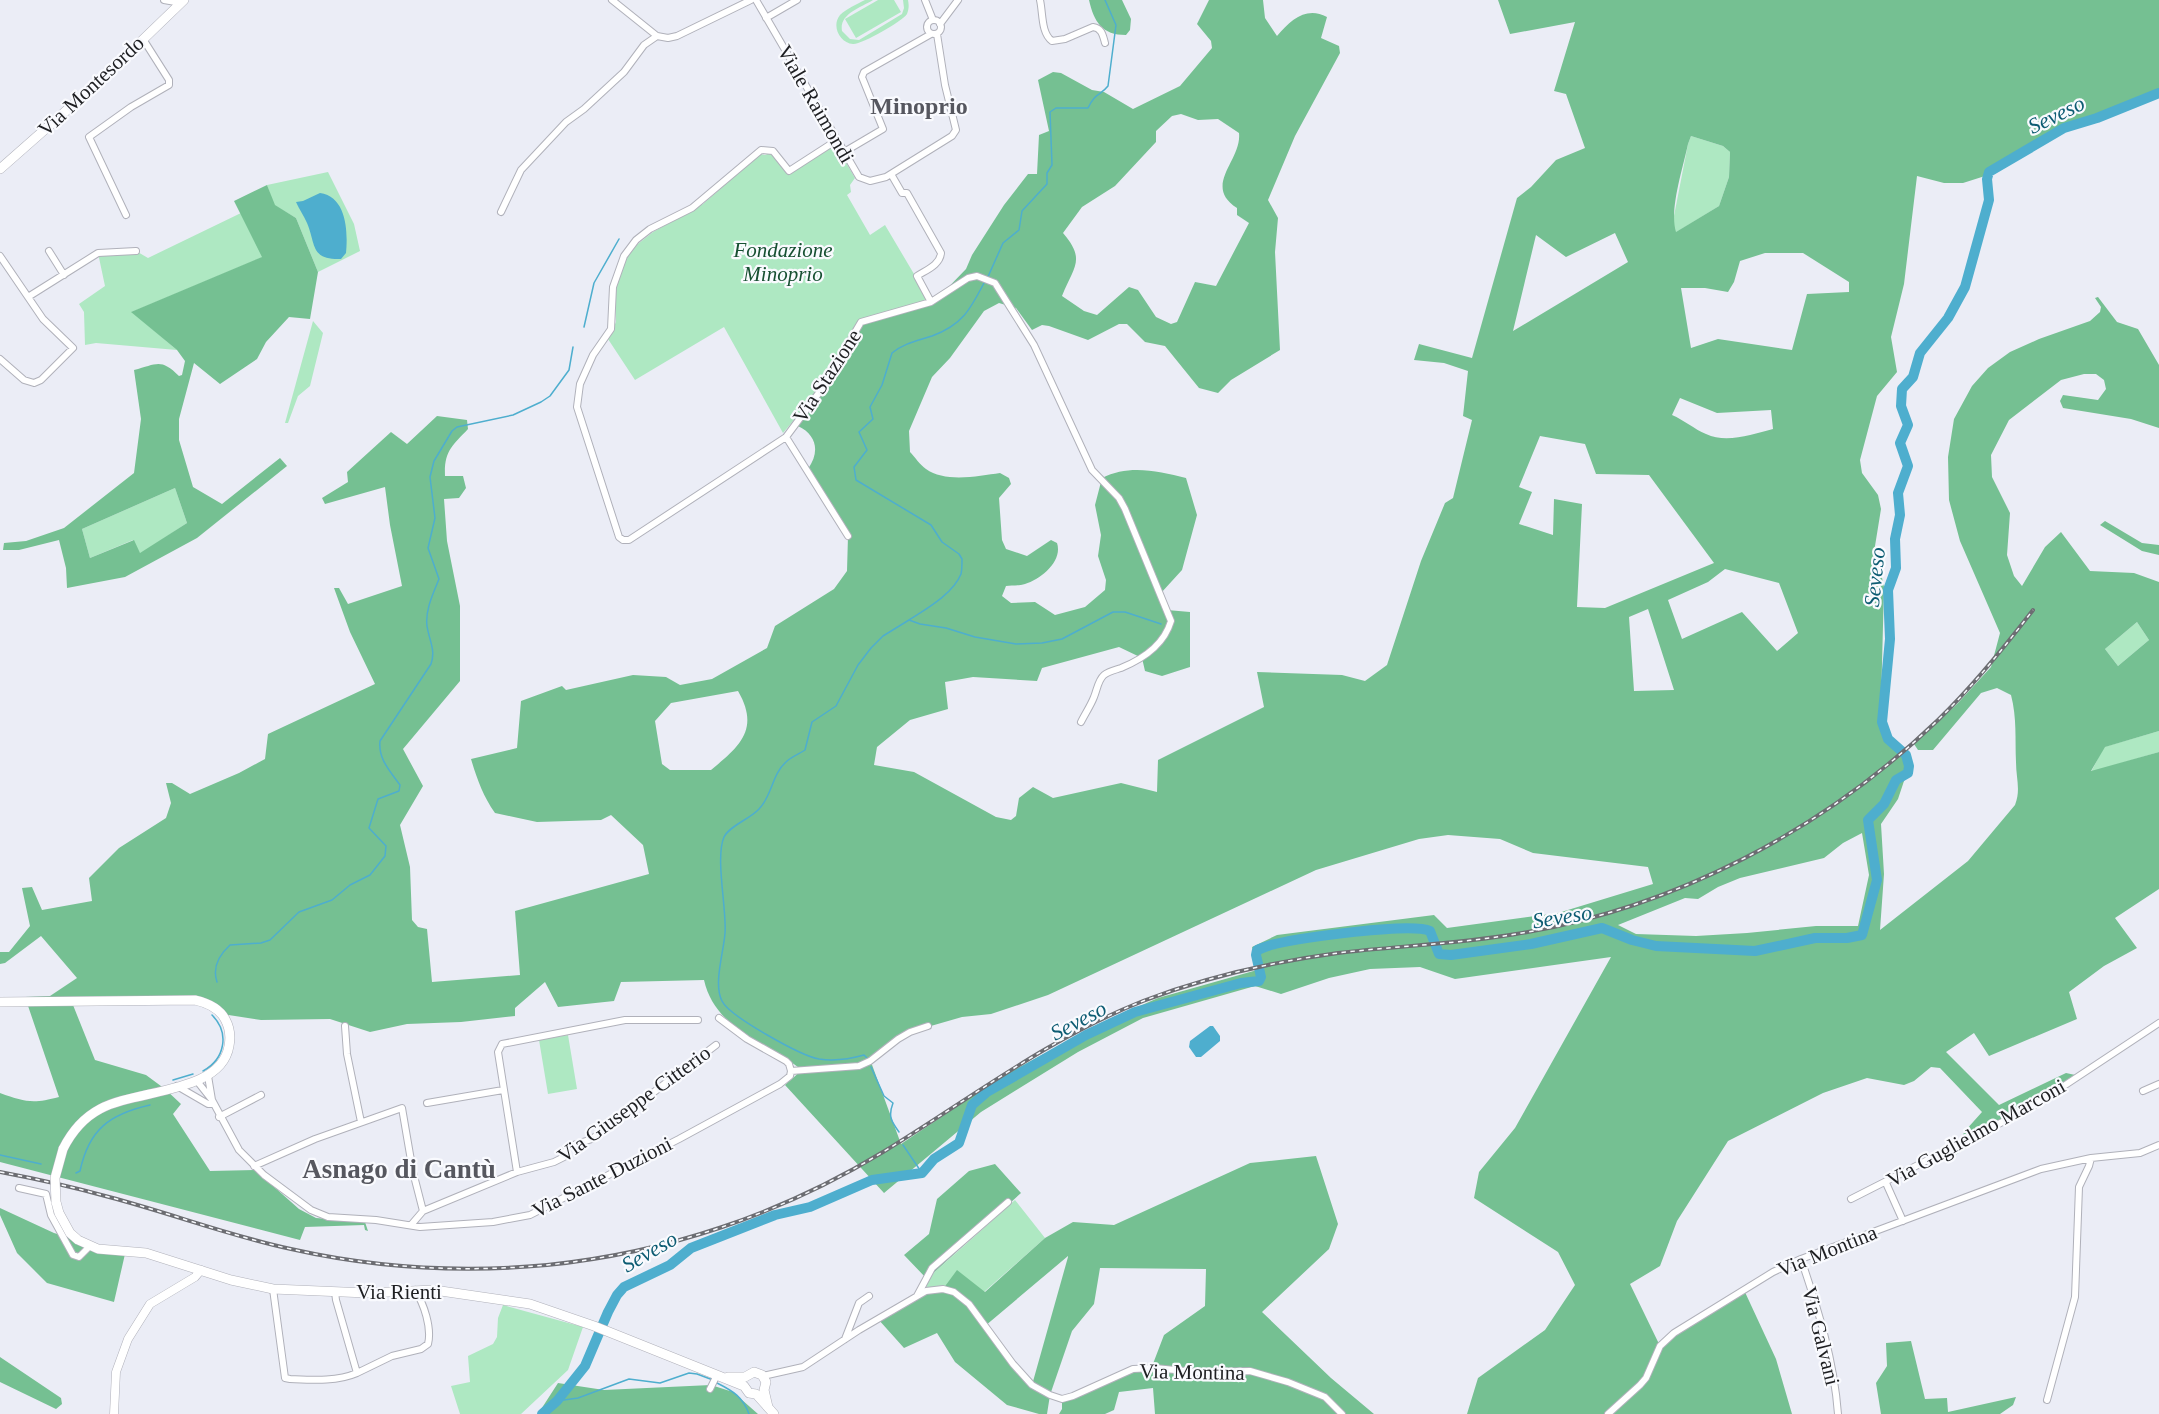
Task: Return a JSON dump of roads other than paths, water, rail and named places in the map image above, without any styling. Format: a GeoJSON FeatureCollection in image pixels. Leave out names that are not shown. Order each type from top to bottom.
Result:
{"type":"FeatureCollection","features":[{"type":"Feature","properties":{"kind":"main road","name":"Via Montesordo"},"geometry":{"type":"LineString","coordinates":[[0,169],[101,80],[183,2]]}},
{"type":"Feature","properties":{"kind":"main road"},"geometry":{"type":"LineString","coordinates":[[0,1002],[195,1000],[204,1002],[222,1014],[229,1027],[228,1052],[222,1064],[208,1076],[99,1109],[74,1131],[63,1149],[55,1178],[56,1202],[70,1233],[90,1246]]}},
{"type":"Feature","properties":{"kind":"main road","name":"Via Rienti"},"geometry":{"type":"LineString","coordinates":[[90,1246],[106,1251],[146,1253],[231,1280],[273,1289],[367,1293],[434,1290],[530,1304],[594,1326],[716,1380],[744,1381]]}},
{"type":"Feature","properties":{"kind":"main road"},"geometry":{"type":"LineString","coordinates":[[762,1386],[749,1393],[744,1381],[754,1372],[762,1386],[771,1411]]}},
{"type":"Feature","properties":{"kind":"street"},"geometry":{"type":"LineString","coordinates":[[162,0],[183,2]]}},
{"type":"Feature","properties":{"kind":"street"},"geometry":{"type":"LineString","coordinates":[[162,0],[171,12]]}},
{"type":"Feature","properties":{"kind":"street"},"geometry":{"type":"LineString","coordinates":[[612,0],[657,36],[668,38],[677,36],[750,0]]}},
{"type":"Feature","properties":{"kind":"street","name":"Viale Raimondi"},"geometry":{"type":"LineString","coordinates":[[756,0],[859,177],[876,180],[891,174]]}},
{"type":"Feature","properties":{"kind":"street"},"geometry":{"type":"LineString","coordinates":[[766,18],[797,0]]}},
{"type":"Feature","properties":{"kind":"street"},"geometry":{"type":"LineString","coordinates":[[925,0],[933,20],[940,24]]}},
{"type":"Feature","properties":{"kind":"street"},"geometry":{"type":"LineString","coordinates":[[844,152],[883,129],[862,77],[864,72],[941,30],[940,24],[958,0]]}},
{"type":"Feature","properties":{"kind":"street"},"geometry":{"type":"LineString","coordinates":[[1040,0],[1047,38],[1058,41],[1093,27],[1102,32],[1105,44]]}},
{"type":"Feature","properties":{"kind":"street"},"geometry":{"type":"LineString","coordinates":[[931,302],[917,276],[937,263],[941,253],[907,193],[902,193],[891,174],[952,135],[956,130],[934,34],[927,26],[933,20]]}},
{"type":"Feature","properties":{"kind":"street"},"geometry":{"type":"LineString","coordinates":[[501,212],[521,170],[566,122],[584,109],[624,72],[644,45],[657,36]]}},
{"type":"Feature","properties":{"kind":"street"},"geometry":{"type":"LineString","coordinates":[[126,214],[89,137],[131,107],[169,85],[169,80],[143,39]]}},
{"type":"Feature","properties":{"kind":"street"},"geometry":{"type":"LineString","coordinates":[[786,437],[629,540],[623,540],[619,537],[604,496],[578,407],[577,395],[593,355],[611,329],[613,287],[624,256],[636,240],[650,229],[692,208],[760,150],[773,151],[789,171],[837,140]]}},
{"type":"Feature","properties":{"kind":"street"},"geometry":{"type":"LineString","coordinates":[[27,297],[98,254],[136,250]]}},
{"type":"Feature","properties":{"kind":"street"},"geometry":{"type":"LineString","coordinates":[[49,251],[64,275]]}},
{"type":"Feature","properties":{"kind":"street"},"geometry":{"type":"LineString","coordinates":[[0,256],[43,320],[73,348],[41,380],[34,383],[24,380],[0,359]]}},
{"type":"Feature","properties":{"kind":"street","name":"Via Stazione"},"geometry":{"type":"LineString","coordinates":[[848,536],[786,437],[820,390],[861,322],[931,302],[963,280],[977,276],[995,283],[1034,345],[1092,470],[1119,498],[1125,508],[1171,621],[1164,637],[1142,658],[1109,671],[1101,677],[1094,699],[1081,722]]}},
{"type":"Feature","properties":{"kind":"street"},"geometry":{"type":"LineString","coordinates":[[719,1018],[747,1039],[786,1061],[791,1071],[859,1066],[870,1061],[910,1032],[928,1026]]}},
{"type":"Feature","properties":{"kind":"street"},"geometry":{"type":"LineString","coordinates":[[411,1226],[423,1211],[518,1172],[498,1052],[502,1044],[625,1020],[698,1020]]}},
{"type":"Feature","properties":{"kind":"street","name":"Via Guglielmo Marconi"},"geometry":{"type":"LineString","coordinates":[[1851,1199],[2032,1107],[2159,1023]]}},
{"type":"Feature","properties":{"kind":"street"},"geometry":{"type":"LineString","coordinates":[[345,1026],[347,1054],[361,1122]]}},
{"type":"Feature","properties":{"kind":"street","name":"Via Giuseppe Citterio"},"geometry":{"type":"LineString","coordinates":[[518,1172],[564,1157],[567,1147],[592,1139],[717,1045]]}},
{"type":"Feature","properties":{"kind":"street","name":"Via Sante Duzioni"},"geometry":{"type":"LineString","coordinates":[[213,1102],[219,1117],[239,1150],[254,1166],[318,1214],[420,1227],[494,1222],[530,1215],[780,1084],[790,1076],[791,1071]]}},
{"type":"Feature","properties":{"kind":"street"},"geometry":{"type":"LineString","coordinates":[[208,1076],[213,1102]]}},
{"type":"Feature","properties":{"kind":"street"},"geometry":{"type":"LineString","coordinates":[[197,1081],[213,1102]]}},
{"type":"Feature","properties":{"kind":"street"},"geometry":{"type":"LineString","coordinates":[[2143,1091],[2159,1084]]}},
{"type":"Feature","properties":{"kind":"street"},"geometry":{"type":"LineString","coordinates":[[177,1086],[208,1104],[213,1102]]}},
{"type":"Feature","properties":{"kind":"street"},"geometry":{"type":"LineString","coordinates":[[427,1103],[503,1090]]}},
{"type":"Feature","properties":{"kind":"street"},"geometry":{"type":"LineString","coordinates":[[219,1117],[261,1095]]}},
{"type":"Feature","properties":{"kind":"street"},"geometry":{"type":"LineString","coordinates":[[254,1166],[315,1139],[402,1108],[423,1211]]}},
{"type":"Feature","properties":{"kind":"street","name":"Via Montina"},"geometry":{"type":"LineString","coordinates":[[1608,1414],[1646,1378],[1660,1346],[1674,1333],[1773,1272],[1801,1259],[2042,1169],[2091,1158],[2140,1153],[2159,1145]]}},
{"type":"Feature","properties":{"kind":"street"},"geometry":{"type":"LineString","coordinates":[[2047,1400],[2076,1297],[2079,1187],[2091,1158]]}},
{"type":"Feature","properties":{"kind":"street"},"geometry":{"type":"LineString","coordinates":[[1886,1183],[1903,1221]]}},
{"type":"Feature","properties":{"kind":"street"},"geometry":{"type":"LineString","coordinates":[[19,1188],[46,1194],[51,1215],[73,1255],[80,1257],[90,1246]]}},
{"type":"Feature","properties":{"kind":"street"},"geometry":{"type":"LineString","coordinates":[[762,1386],[777,1372],[803,1367],[916,1296],[932,1268],[1008,1202]]}},
{"type":"Feature","properties":{"kind":"street","name":"Via Galvani"},"geometry":{"type":"LineString","coordinates":[[1801,1259],[1828,1350],[1838,1414]]}},
{"type":"Feature","properties":{"kind":"street"},"geometry":{"type":"LineString","coordinates":[[114,1414],[116,1372],[128,1339],[150,1304],[195,1277],[201,1270]]}},
{"type":"Feature","properties":{"kind":"street","name":"Via Montina"},"geometry":{"type":"LineString","coordinates":[[916,1296],[926,1291],[943,1288],[954,1292],[969,1304],[1013,1364],[1032,1385],[1062,1399],[1132,1369],[1155,1368],[1195,1372],[1250,1371],[1288,1382],[1325,1397],[1342,1414]]}},
{"type":"Feature","properties":{"kind":"street"},"geometry":{"type":"LineString","coordinates":[[273,1289],[285,1378],[290,1380],[327,1380],[348,1377],[392,1356],[422,1349],[428,1344],[429,1334],[422,1305],[415,1290]]}},
{"type":"Feature","properties":{"kind":"street"},"geometry":{"type":"LineString","coordinates":[[335,1292],[357,1373]]}},
{"type":"Feature","properties":{"kind":"street"},"geometry":{"type":"LineString","coordinates":[[845,1340],[859,1303],[869,1296]]}},
{"type":"Feature","properties":{"kind":"water"},"geometry":{"type":"Polygon","coordinates":[[[320,193],[336,201],[344,217],[347,235],[346,253],[341,259],[331,259],[319,254],[296,202],[320,193]]]}},
{"type":"Feature","properties":{"kind":"water"},"geometry":{"type":"Polygon","coordinates":[[[1213,1026],[1220,1036],[1220,1041],[1201,1057],[1196,1057],[1189,1047],[1190,1041],[1213,1026]]]}},
{"type":"Feature","properties":{"kind":"waterway"},"geometry":{"type":"LineString","coordinates":[[987,279],[1003,243],[1019,230],[1022,211],[1047,184],[1047,173],[1052,165],[1050,112],[1056,108],[1088,108],[1108,86],[1116,25],[1105,0]]}},
{"type":"Feature","properties":{"kind":"waterway","name":"Seveso"},"geometry":{"type":"LineString","coordinates":[[542,1414],[557,1401],[585,1366],[608,1312],[624,1287],[670,1265],[691,1248],[775,1215],[810,1207],[872,1180],[922,1173],[934,1159],[959,1143],[972,1105],[987,1092],[1086,1035],[1135,1012],[1241,983],[1259,981],[1261,977],[1257,950],[1273,944],[1330,935],[1401,928],[1419,929],[1430,931],[1439,954],[1451,955],[1531,944],[1602,928],[1632,940],[1656,946],[1755,951],[1815,938],[1847,938],[1862,935],[1877,880],[1868,820],[1884,804],[1896,780],[1908,773],[1909,766],[1906,755],[1888,739],[1882,722],[1890,639],[1888,590],[1896,568],[1895,539],[1900,515],[1898,493],[1908,466],[1900,443],[1908,425],[1901,406],[1902,389],[1913,377],[1920,353],[1948,318],[1965,287],[1989,200],[1987,179],[1989,172],[2064,128],[2097,118],[2159,93]]}},
{"type":"Feature","properties":{"kind":"waterway"},"geometry":{"type":"LineString","coordinates":[[584,327],[594,283],[619,239]]}},
{"type":"Feature","properties":{"kind":"waterway"},"geometry":{"type":"LineString","coordinates":[[984,283],[969,309],[958,322],[942,332],[906,345],[892,353],[882,385],[870,407],[873,419],[859,432],[867,450],[854,467],[856,480],[931,525],[942,542],[959,554],[962,559],[961,574],[952,588],[909,620],[975,637],[1016,644],[1042,643],[1062,639],[1113,612],[1125,612],[1161,624]]}},
{"type":"Feature","properties":{"kind":"waterway"},"geometry":{"type":"LineString","coordinates":[[217,982],[215,971],[218,962],[230,945],[261,943],[270,940],[299,912],[332,900],[350,885],[370,875],[385,856],[386,846],[369,828],[378,799],[399,791],[400,785],[383,759],[380,741],[431,664],[432,659],[427,614],[439,579],[428,548],[435,518],[430,477],[434,461],[452,431],[457,427],[513,415],[550,396],[569,370],[573,347]]}},
{"type":"Feature","properties":{"kind":"waterway"},"geometry":{"type":"LineString","coordinates":[[867,1058],[864,1055],[830,1060],[810,1056],[751,1025],[727,1008],[722,1001],[719,986],[725,933],[721,871],[722,846],[727,833],[755,813],[763,804],[781,767],[805,750],[812,722],[836,706],[858,665],[871,648],[883,636],[909,620]]}},
{"type":"Feature","properties":{"kind":"waterway"},"geometry":{"type":"LineString","coordinates":[[203,1071],[216,1060],[222,1045],[221,1030],[212,1015]]}},
{"type":"Feature","properties":{"kind":"waterway"},"geometry":{"type":"LineString","coordinates":[[871,1067],[884,1096],[893,1103],[891,1118],[899,1132]]}},
{"type":"Feature","properties":{"kind":"waterway"},"geometry":{"type":"LineString","coordinates":[[173,1080],[193,1074]]}},
{"type":"Feature","properties":{"kind":"waterway"},"geometry":{"type":"LineString","coordinates":[[76,1173],[80,1171],[89,1144],[103,1126],[123,1113],[150,1105]]}},
{"type":"Feature","properties":{"kind":"waterway"},"geometry":{"type":"LineString","coordinates":[[903,1145],[922,1173]]}},
{"type":"Feature","properties":{"kind":"waterway"},"geometry":{"type":"LineString","coordinates":[[0,1155],[41,1164]]}},
{"type":"Feature","properties":{"kind":"waterway"},"geometry":{"type":"LineString","coordinates":[[557,1401],[578,1398],[629,1379],[660,1383],[689,1373],[713,1380]]}},
{"type":"Feature","properties":{"kind":"waterway"},"geometry":{"type":"LineString","coordinates":[[717,1383],[737,1395],[749,1414]]}},
{"type":"Feature","properties":{"kind":"railway"},"geometry":{"type":"LineString","coordinates":[[0,1172],[95,1193],[268,1244],[386,1265],[483,1269],[547,1265],[635,1251],[679,1240],[763,1212],[844,1174],[1074,1033],[1108,1016],[1167,992],[1239,971],[1313,957],[1494,937],[1575,922],[1632,905],[1688,884],[1743,859],[1796,829],[1846,796],[1894,760],[1963,694],[2033,610]]}},
{"type":"Feature","properties":{"kind":"district","name":"Minoprio"},"geometry":{"type":"Point","coordinates":[919,106]}},
{"type":"Feature","properties":{"kind":"district","name":"Asnago di Cantù"},"geometry":{"type":"Point","coordinates":[399,1169]}},
{"type":"Feature","properties":{"kind":"park label","name":"Fondazione Minoprio"},"geometry":{"type":"Point","coordinates":[783,262]}}]}
